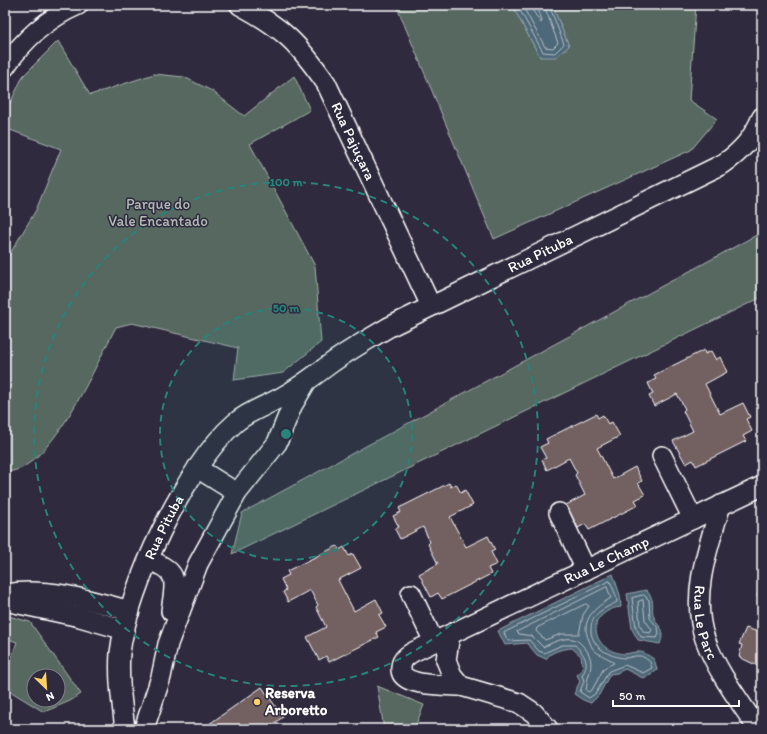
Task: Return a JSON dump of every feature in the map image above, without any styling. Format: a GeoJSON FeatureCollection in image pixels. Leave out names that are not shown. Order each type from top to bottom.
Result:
{"type":"FeatureCollection","features":[{"type":"Feature","properties":{"kind":"street"},"geometry":{"type":"LineString","coordinates":[[5,67],[28,38],[50,20],[78,5]]}},
{"type":"Feature","properties":{"kind":"street","name":"Rua Pajuçara"},"geometry":{"type":"LineString","coordinates":[[240,5],[265,18],[289,36],[307,56],[326,83],[431,306]]}},
{"type":"Feature","properties":{"kind":"street","name":"Rua Pituba"},"geometry":{"type":"LineString","coordinates":[[125,729],[120,676],[120,654],[130,611],[149,560],[182,492],[212,448],[235,423],[250,413],[284,396],[362,343],[389,327],[723,164],[737,154],[749,142],[762,117]]}},
{"type":"Feature","properties":{"kind":"street","name":"Rua Pituba"},"geometry":{"type":"LineString","coordinates":[[144,729],[161,677],[168,644],[198,564],[237,493],[277,443],[292,406],[306,382]]}},
{"type":"Feature","properties":{"kind":"street"},"geometry":{"type":"LineString","coordinates":[[662,456],[693,519]]}},
{"type":"Feature","properties":{"kind":"street"},"geometry":{"type":"LineString","coordinates":[[197,468],[237,493]]}},
{"type":"Feature","properties":{"kind":"street","name":"Rua Le Champ"},"geometry":{"type":"LineString","coordinates":[[548,729],[534,713],[519,703],[461,686],[415,682],[406,679],[401,672],[401,664],[405,657],[762,486]]}},
{"type":"Feature","properties":{"kind":"street","name":"Rua Le Parc"},"geometry":{"type":"LineString","coordinates":[[721,505],[708,547],[703,574],[699,599],[701,619],[705,638],[714,660],[758,729]]}},
{"type":"Feature","properties":{"kind":"street"},"geometry":{"type":"LineString","coordinates":[[559,513],[586,570]]}},
{"type":"Feature","properties":{"kind":"street"},"geometry":{"type":"LineString","coordinates":[[149,560],[165,566],[170,571],[173,578],[174,587],[168,644]]}},
{"type":"Feature","properties":{"kind":"street"},"geometry":{"type":"LineString","coordinates":[[5,594],[27,591],[40,592],[85,599],[130,611]]}},
{"type":"Feature","properties":{"kind":"street"},"geometry":{"type":"LineString","coordinates":[[411,594],[442,639],[446,660],[452,675],[461,686]]}},
{"type":"Feature","properties":{"kind":"street"},"geometry":{"type":"LineString","coordinates":[[5,601],[80,617],[125,630]]}},
{"type":"Feature","properties":{"kind":"green space"},"geometry":{"type":"Polygon","coordinates":[[[396,5],[512,5],[540,57],[569,46],[552,5],[696,5],[689,100],[717,119],[691,150],[494,239],[396,5]]]}},
{"type":"Feature","properties":{"kind":"green space","name":"Parque do Vale Encantado"},"geometry":{"type":"Polygon","coordinates":[[[58,41],[90,95],[154,74],[184,77],[212,91],[244,116],[294,76],[310,110],[250,144],[315,266],[321,342],[283,373],[234,380],[238,348],[132,323],[116,327],[77,402],[52,440],[39,455],[25,466],[5,473],[5,262],[36,210],[61,149],[5,128],[5,114],[23,76],[58,41]]]}},
{"type":"Feature","properties":{"kind":"green space"},"geometry":{"type":"Polygon","coordinates":[[[762,232],[762,297],[232,554],[242,513],[762,232]]]}},
{"type":"Feature","properties":{"kind":"green space"},"geometry":{"type":"Polygon","coordinates":[[[5,615],[30,622],[63,668],[26,668],[26,701],[5,688],[5,675],[17,642],[5,638],[5,615]]]}},
{"type":"Feature","properties":{"kind":"green space"},"geometry":{"type":"Polygon","coordinates":[[[66,673],[81,694],[66,703],[66,673]]]}},
{"type":"Feature","properties":{"kind":"green space"},"geometry":{"type":"Polygon","coordinates":[[[377,686],[424,705],[414,729],[384,729],[377,686]]]}},
{"type":"Feature","properties":{"kind":"green space"},"geometry":{"type":"Polygon","coordinates":[[[38,708],[53,708],[44,712],[38,708]]]}},
{"type":"Feature","properties":{"kind":"water"},"geometry":{"type":"Polygon","coordinates":[[[512,5],[552,5],[569,46],[556,57],[540,57],[512,5]]]}},
{"type":"Feature","properties":{"kind":"water"},"geometry":{"type":"Polygon","coordinates":[[[613,574],[620,595],[621,607],[608,611],[597,620],[596,633],[598,639],[611,651],[617,653],[624,654],[642,652],[646,654],[654,659],[657,669],[651,675],[643,678],[625,669],[617,673],[610,674],[599,695],[591,703],[574,694],[580,681],[577,675],[583,668],[581,656],[572,648],[554,652],[546,659],[537,655],[527,643],[505,645],[498,631],[613,574]]]}},
{"type":"Feature","properties":{"kind":"water"},"geometry":{"type":"Polygon","coordinates":[[[646,590],[652,601],[654,617],[662,629],[660,644],[638,640],[632,629],[627,594],[646,590]]]}},
{"type":"Feature","properties":{"kind":"building"},"geometry":{"type":"Polygon","coordinates":[[[704,350],[705,354],[711,351],[716,360],[720,357],[727,372],[705,384],[720,414],[743,403],[750,417],[746,419],[752,431],[743,436],[746,441],[696,466],[693,460],[686,464],[673,441],[693,431],[683,411],[685,409],[677,394],[654,406],[649,396],[653,394],[648,383],[656,379],[654,375],[704,350]]]}},
{"type":"Feature","properties":{"kind":"building"},"geometry":{"type":"Polygon","coordinates":[[[596,414],[598,418],[603,415],[608,424],[612,422],[620,436],[597,448],[613,479],[635,467],[642,481],[638,483],[645,495],[635,500],[638,505],[589,530],[585,524],[578,528],[566,505],[585,495],[575,475],[577,473],[569,458],[547,470],[542,460],[546,458],[540,447],[548,443],[546,439],[596,414]]]}},
{"type":"Feature","properties":{"kind":"building"},"geometry":{"type":"Polygon","coordinates":[[[449,483],[451,487],[456,484],[461,493],[465,490],[473,505],[450,517],[466,547],[488,536],[495,550],[491,552],[497,564],[488,568],[491,574],[442,599],[438,593],[431,597],[419,574],[438,564],[428,544],[430,542],[423,527],[400,539],[395,529],[399,527],[393,516],[401,512],[399,508],[449,483]]]}},
{"type":"Feature","properties":{"kind":"building"},"geometry":{"type":"Polygon","coordinates":[[[337,546],[339,550],[344,547],[349,556],[353,554],[361,568],[338,580],[354,611],[376,599],[383,613],[379,615],[386,627],[376,632],[379,637],[329,662],[326,656],[319,660],[307,637],[326,627],[316,607],[318,605],[310,590],[288,602],[283,592],[286,590],[281,579],[289,575],[287,571],[337,546]]]}},
{"type":"Feature","properties":{"kind":"building"},"geometry":{"type":"Polygon","coordinates":[[[762,585],[762,598],[757,596],[762,585]]]}},
{"type":"Feature","properties":{"kind":"building"},"geometry":{"type":"Polygon","coordinates":[[[746,628],[762,633],[762,668],[739,657],[742,645],[739,644],[746,628]]]}},
{"type":"Feature","properties":{"kind":"building","name":"Reserva Arboretto"},"geometry":{"type":"Polygon","coordinates":[[[262,687],[283,717],[266,729],[202,729],[262,687]]]}},
{"type":"Feature","properties":{"kind":"building"},"geometry":{"type":"Polygon","coordinates":[[[449,724],[461,726],[470,729],[448,729],[449,724]]]}},
{"type":"Feature","properties":{"kind":"place","name":"Reserva Arboretto"},"geometry":{"type":"Point","coordinates":[257,702]}}]}
